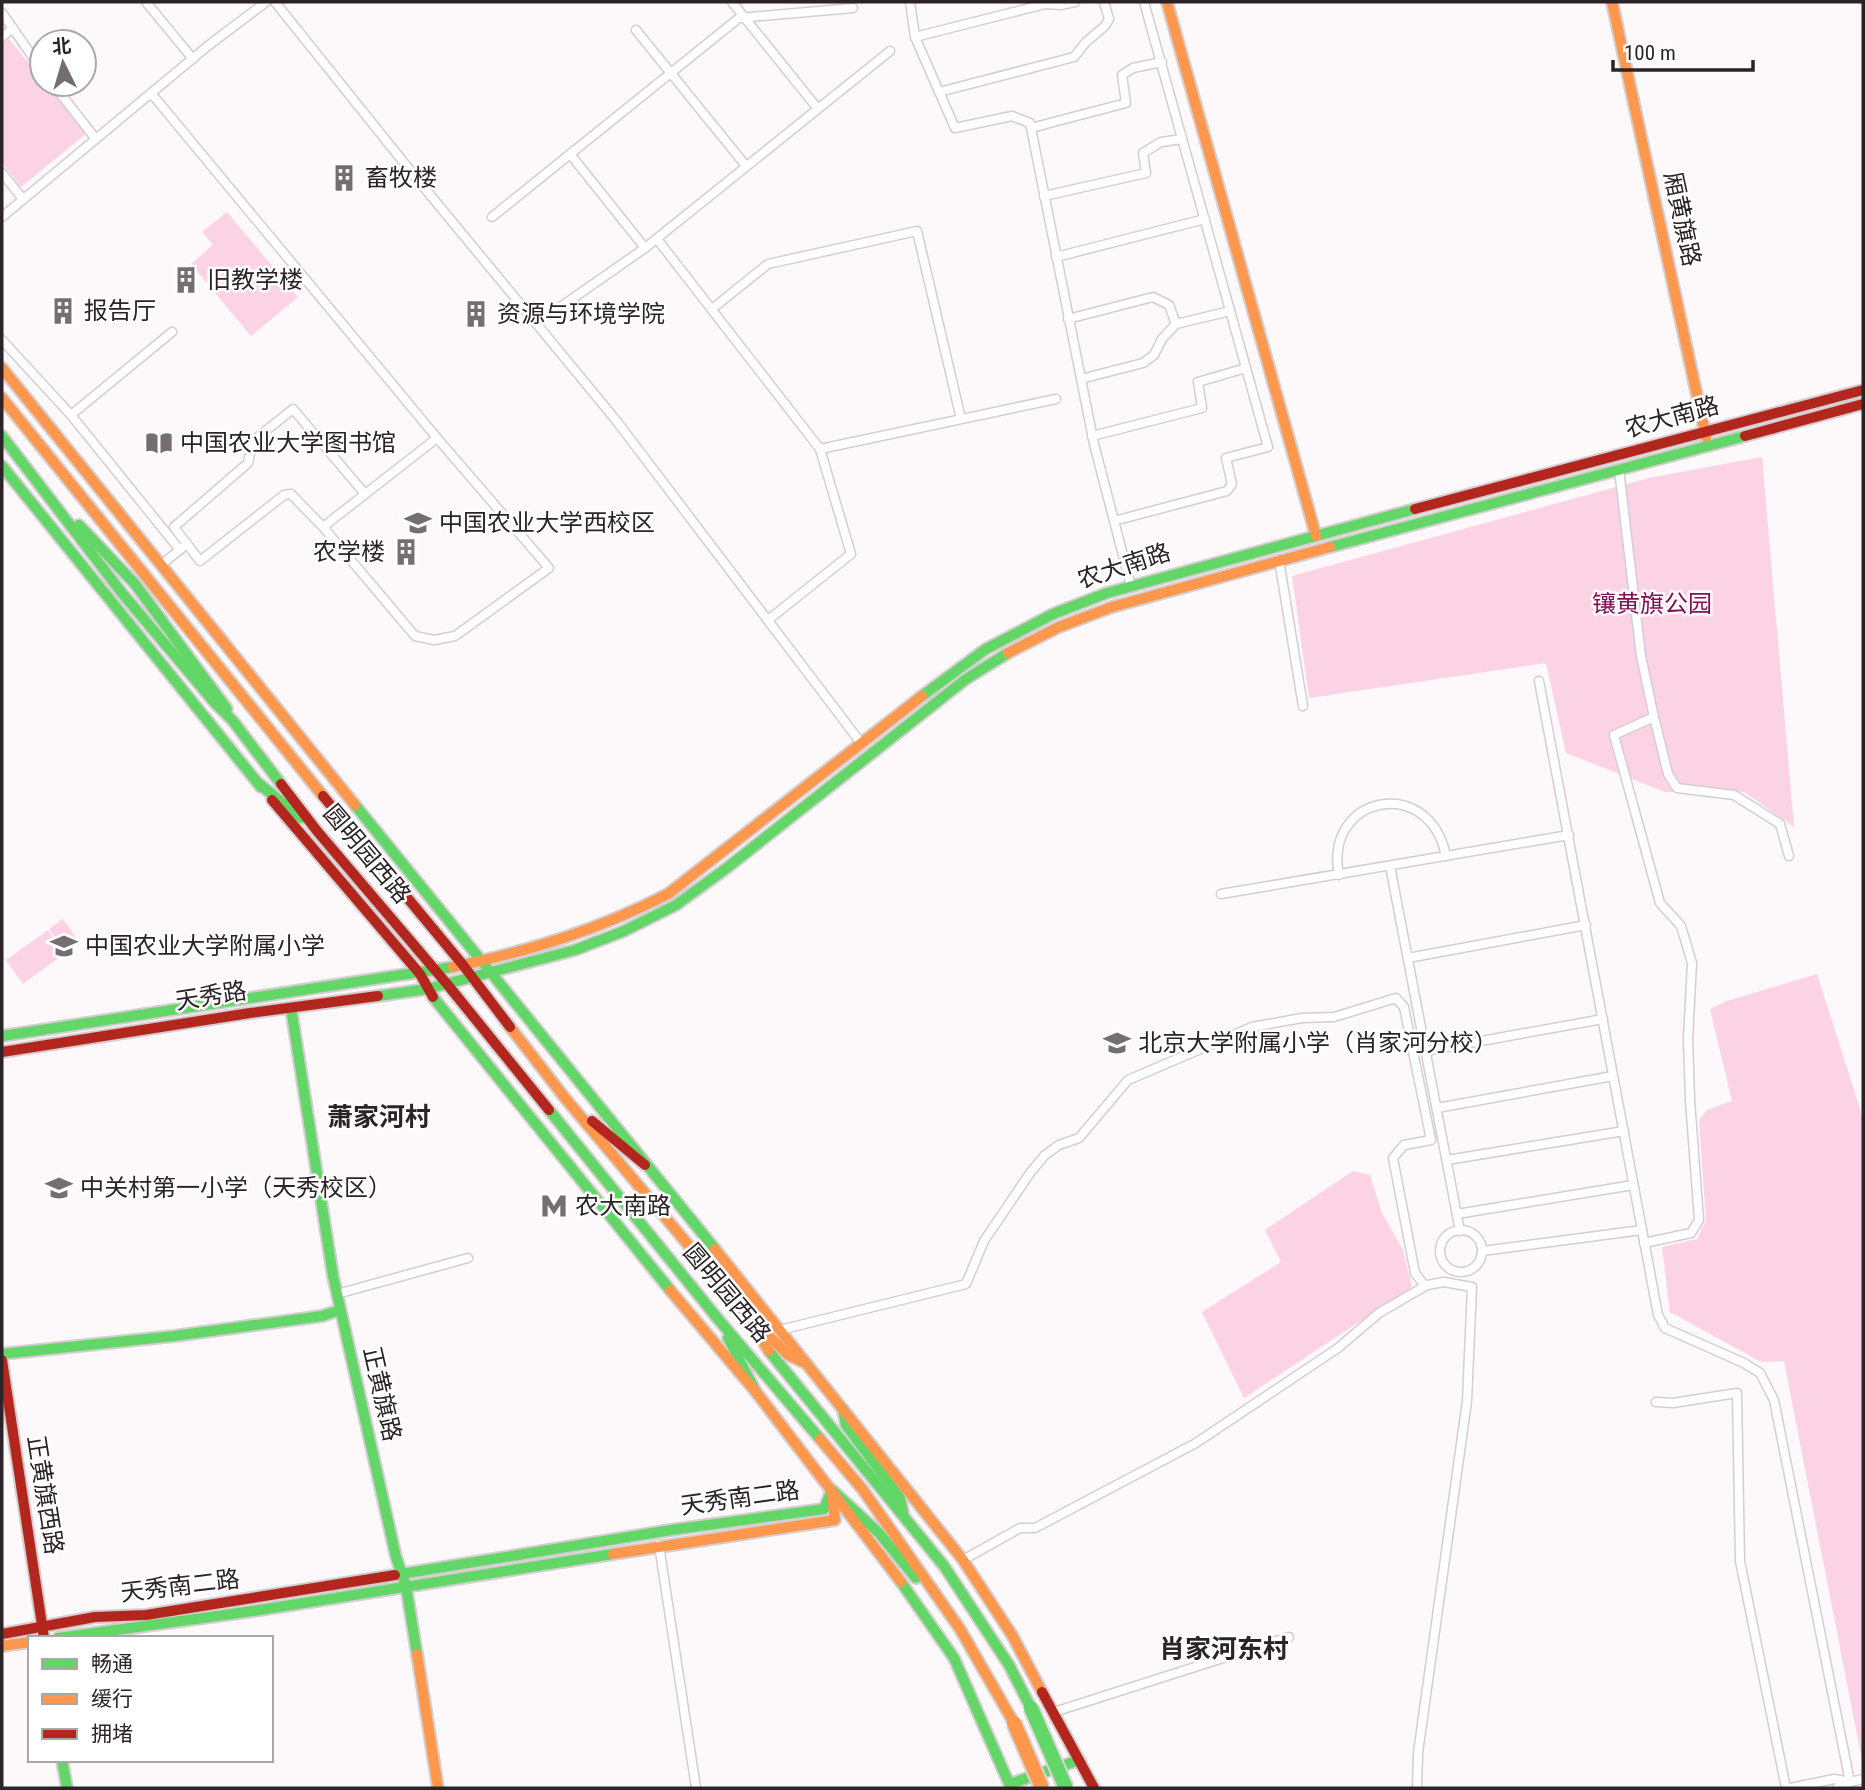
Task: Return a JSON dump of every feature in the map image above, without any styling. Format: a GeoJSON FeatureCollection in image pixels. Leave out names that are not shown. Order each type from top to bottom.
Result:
{"type":"FeatureCollection","features":[{"type":"Feature","properties":{"kind":"main road"},"geometry":{"type":"LineString","coordinates":[[1167,2],[1316,536]]}},
{"type":"Feature","properties":{"kind":"main road","name":"厢黄旗路"},"geometry":{"type":"LineString","coordinates":[[1612,2],[1707,439]]}},
{"type":"Feature","properties":{"kind":"main road","name":"圆明园西路"},"geometry":{"type":"LineString","coordinates":[[2,368],[963,1560],[1012,1635],[1094,1788]]}},
{"type":"Feature","properties":{"kind":"main road","name":"农大南路"},"geometry":{"type":"LineString","coordinates":[[486,967],[576,950],[624,931],[676,905],[739,859],[966,679],[1059,626],[1112,607],[1619,469],[1863,390]]}},
{"type":"Feature","properties":{"kind":"main road","name":"圆明园西路"},"geometry":{"type":"LineString","coordinates":[[2,398],[264,725],[463,965],[565,1098],[743,1310],[771,1354],[904,1516],[958,1588],[1009,1665],[1066,1788]]}},
{"type":"Feature","properties":{"kind":"main road","name":"农大南路"},"geometry":{"type":"LineString","coordinates":[[486,967],[619,919],[668,894],[953,671],[986,649],[1053,614],[1131,586],[1316,536],[1707,439],[1863,404]]}},
{"type":"Feature","properties":{"kind":"main road","name":"圆明园西路"},"geometry":{"type":"LineString","coordinates":[[2,436],[60,509],[85,530],[135,584],[225,703],[233,721],[317,831],[437,971],[718,1319],[863,1490],[960,1629],[1014,1723],[1042,1788]]}},
{"type":"Feature","properties":{"kind":"main road","name":"圆明园西路"},"geometry":{"type":"LineString","coordinates":[[2,466],[258,783],[420,974],[427,989],[694,1320],[756,1392],[832,1490],[954,1658],[1010,1786]]}},
{"type":"Feature","properties":{"kind":"main road"},"geometry":{"type":"LineString","coordinates":[[258,783],[317,831]]}},
{"type":"Feature","properties":{"kind":"main road","name":"天秀路"},"geometry":{"type":"LineString","coordinates":[[2,1036],[420,974],[463,965],[486,967]]}},
{"type":"Feature","properties":{"kind":"main road","name":"天秀路"},"geometry":{"type":"LineString","coordinates":[[2,1052],[427,989],[472,978],[486,967]]}},
{"type":"Feature","properties":{"kind":"main road","name":"正黄旗路"},"geometry":{"type":"LineString","coordinates":[[291,1008],[340,1310],[396,1557],[404,1580],[438,1788]]}},
{"type":"Feature","properties":{"kind":"main road"},"geometry":{"type":"LineString","coordinates":[[565,1098],[645,1165]]}},
{"type":"Feature","properties":{"kind":"main road"},"geometry":{"type":"LineString","coordinates":[[2,1354],[174,1336],[322,1316],[340,1310]]}},
{"type":"Feature","properties":{"kind":"main road"},"geometry":{"type":"LineString","coordinates":[[743,1310],[788,1355],[803,1362]]}},
{"type":"Feature","properties":{"kind":"main road"},"geometry":{"type":"LineString","coordinates":[[718,1319],[756,1392]]}},
{"type":"Feature","properties":{"kind":"main road","name":"正黄旗西路"},"geometry":{"type":"LineString","coordinates":[[2,1360],[44,1636]]}},
{"type":"Feature","properties":{"kind":"main road"},"geometry":{"type":"LineString","coordinates":[[843,1409],[846,1425],[900,1497],[904,1516]]}},
{"type":"Feature","properties":{"kind":"main road"},"geometry":{"type":"LineString","coordinates":[[832,1490],[879,1533],[960,1629]]}},
{"type":"Feature","properties":{"kind":"main road","name":"天秀南二路"},"geometry":{"type":"LineString","coordinates":[[73,1636],[155,1625],[671,1530],[824,1509],[832,1490]]}},
{"type":"Feature","properties":{"kind":"main road","name":"天秀南二路"},"geometry":{"type":"LineString","coordinates":[[2,1634],[95,1617],[146,1615],[835,1520],[832,1490]]}},
{"type":"Feature","properties":{"kind":"main road"},"geometry":{"type":"LineString","coordinates":[[2,1646],[28,1642]]}},
{"type":"Feature","properties":{"kind":"main road"},"geometry":{"type":"LineString","coordinates":[[1010,1786],[1079,1760]]}},
{"type":"Feature","properties":{"kind":"main road"},"geometry":{"type":"LineString","coordinates":[[62,1762],[67,1788]]}},
{"type":"Feature","properties":{"kind":"street"},"geometry":{"type":"LineString","coordinates":[[146,2],[193,59]]}},
{"type":"Feature","properties":{"kind":"street"},"geometry":{"type":"LineString","coordinates":[[2,217],[95,138],[265,2]]}},
{"type":"Feature","properties":{"kind":"street"},"geometry":{"type":"LineString","coordinates":[[275,2],[417,180],[615,419],[861,743]]}},
{"type":"Feature","properties":{"kind":"street"},"geometry":{"type":"LineString","coordinates":[[732,2],[818,109]]}},
{"type":"Feature","properties":{"kind":"street"},"geometry":{"type":"LineString","coordinates":[[909,2],[915,37],[955,128],[1013,117],[1030,123],[1092,436],[1131,586]]}},
{"type":"Feature","properties":{"kind":"street"},"geometry":{"type":"LineString","coordinates":[[915,37],[1045,4],[1074,2]]}},
{"type":"Feature","properties":{"kind":"street"},"geometry":{"type":"LineString","coordinates":[[939,92],[1074,57],[1109,19],[1104,2]]}},
{"type":"Feature","properties":{"kind":"street"},"geometry":{"type":"LineString","coordinates":[[1114,521],[1227,491],[1232,484],[1226,458],[1268,447],[1144,2]]}},
{"type":"Feature","properties":{"kind":"street"},"geometry":{"type":"LineString","coordinates":[[492,217],[739,18],[853,8]]}},
{"type":"Feature","properties":{"kind":"street"},"geometry":{"type":"LineString","coordinates":[[2,13],[28,50]]}},
{"type":"Feature","properties":{"kind":"street"},"geometry":{"type":"LineString","coordinates":[[2,37],[13,28]]}},
{"type":"Feature","properties":{"kind":"street"},"geometry":{"type":"LineString","coordinates":[[636,30],[746,166]]}},
{"type":"Feature","properties":{"kind":"street"},"geometry":{"type":"LineString","coordinates":[[559,308],[657,239],[890,51]]}},
{"type":"Feature","properties":{"kind":"street"},"geometry":{"type":"LineString","coordinates":[[1031,128],[1126,103],[1122,75],[1133,68],[1162,62]]}},
{"type":"Feature","properties":{"kind":"street"},"geometry":{"type":"LineString","coordinates":[[2,340],[71,415],[183,547],[200,561],[284,495],[291,494],[323,527],[415,636],[434,640],[455,636],[549,568],[437,438],[151,93]]}},
{"type":"Feature","properties":{"kind":"street"},"geometry":{"type":"LineString","coordinates":[[64,98],[95,138]]}},
{"type":"Feature","properties":{"kind":"street"},"geometry":{"type":"LineString","coordinates":[[1044,196],[1146,173],[1143,153],[1161,142],[1182,139]]}},
{"type":"Feature","properties":{"kind":"street"},"geometry":{"type":"LineString","coordinates":[[570,154],[645,248]]}},
{"type":"Feature","properties":{"kind":"street"},"geometry":{"type":"LineString","coordinates":[[2,173],[23,199]]}},
{"type":"Feature","properties":{"kind":"street"},"geometry":{"type":"LineString","coordinates":[[1056,257],[1205,219]]}},
{"type":"Feature","properties":{"kind":"street"},"geometry":{"type":"LineString","coordinates":[[712,309],[768,264],[917,231],[961,419]]}},
{"type":"Feature","properties":{"kind":"street"},"geometry":{"type":"LineString","coordinates":[[657,239],[820,449],[850,554],[768,620]]}},
{"type":"Feature","properties":{"kind":"street"},"geometry":{"type":"LineString","coordinates":[[1068,319],[1153,297],[1169,305],[1177,324]]}},
{"type":"Feature","properties":{"kind":"street"},"geometry":{"type":"LineString","coordinates":[[1081,379],[1143,363],[1154,355],[1162,339],[1177,324],[1230,310]]}},
{"type":"Feature","properties":{"kind":"street"},"geometry":{"type":"LineString","coordinates":[[71,415],[172,332]]}},
{"type":"Feature","properties":{"kind":"street"},"geometry":{"type":"LineString","coordinates":[[1092,436],[1202,408],[1198,382],[1246,368]]}},
{"type":"Feature","properties":{"kind":"street"},"geometry":{"type":"LineString","coordinates":[[820,449],[1056,398]]}},
{"type":"Feature","properties":{"kind":"street"},"geometry":{"type":"LineString","coordinates":[[183,547],[174,527],[248,463],[253,441],[293,409],[365,494]]}},
{"type":"Feature","properties":{"kind":"street"},"geometry":{"type":"LineString","coordinates":[[323,527],[437,438]]}},
{"type":"Feature","properties":{"kind":"street"},"geometry":{"type":"LineString","coordinates":[[1619,469],[1641,656],[1668,774],[1677,788],[1734,795],[1780,824],[1789,856]]}},
{"type":"Feature","properties":{"kind":"street"},"geometry":{"type":"LineString","coordinates":[[162,565],[183,547]]}},
{"type":"Feature","properties":{"kind":"street"},"geometry":{"type":"LineString","coordinates":[[1279,561],[1303,706]]}},
{"type":"Feature","properties":{"kind":"street"},"geometry":{"type":"LineString","coordinates":[[1539,681],[1658,1315],[1665,1328],[1760,1373],[1774,1400],[1850,1782]]}},
{"type":"Feature","properties":{"kind":"street"},"geometry":{"type":"LineString","coordinates":[[1644,1243],[1690,1233],[1699,1220],[1689,1051],[1692,963],[1681,926],[1660,903],[1614,734],[1654,717]]}},
{"type":"Feature","properties":{"kind":"street"},"geometry":{"type":"LineString","coordinates":[[1339,875],[1337,851],[1351,820],[1365,810],[1382,804],[1399,804],[1416,809],[1430,820],[1440,834],[1446,856]]}},
{"type":"Feature","properties":{"kind":"street"},"geometry":{"type":"LineString","coordinates":[[1221,894],[1570,835]]}},
{"type":"Feature","properties":{"kind":"street"},"geometry":{"type":"LineString","coordinates":[[1390,866],[1460,1231]]}},
{"type":"Feature","properties":{"kind":"street"},"geometry":{"type":"LineString","coordinates":[[1408,958],[1586,925]]}},
{"type":"Feature","properties":{"kind":"street"},"geometry":{"type":"LineString","coordinates":[[780,1330],[967,1284],[984,1241],[1030,1173],[1059,1145],[1079,1138],[1128,1080],[1252,1027],[1302,1018],[1334,1017],[1396,998],[1404,1007],[1431,1140],[1404,1145],[1394,1158],[1415,1273],[1425,1286]]}},
{"type":"Feature","properties":{"kind":"street"},"geometry":{"type":"LineString","coordinates":[[1426,1051],[1603,1019]]}},
{"type":"Feature","properties":{"kind":"street"},"geometry":{"type":"LineString","coordinates":[[1437,1108],[1614,1076]]}},
{"type":"Feature","properties":{"kind":"street"},"geometry":{"type":"LineString","coordinates":[[1447,1160],[1624,1131]]}},
{"type":"Feature","properties":{"kind":"street"},"geometry":{"type":"LineString","coordinates":[[1457,1214],[1633,1185]]}},
{"type":"Feature","properties":{"kind":"street"},"geometry":{"type":"LineString","coordinates":[[1482,1251],[1642,1230]]}},
{"type":"Feature","properties":{"kind":"street"},"geometry":{"type":"LineString","coordinates":[[1460,1231],[1473,1234],[1481,1244],[1479,1263],[1468,1271],[1453,1271],[1447,1267],[1441,1254],[1448,1235],[1460,1231]]}},
{"type":"Feature","properties":{"kind":"street"},"geometry":{"type":"LineString","coordinates":[[337,1294],[468,1258]]}},
{"type":"Feature","properties":{"kind":"street"},"geometry":{"type":"LineString","coordinates":[[1417,1788],[1418,1753],[1467,1401],[1472,1287],[1468,1271]]}},
{"type":"Feature","properties":{"kind":"street"},"geometry":{"type":"LineString","coordinates":[[963,1560],[1020,1528],[1035,1528],[1196,1443],[1338,1348],[1379,1313],[1425,1286],[1444,1282],[1472,1287]]}},
{"type":"Feature","properties":{"kind":"street"},"geometry":{"type":"LineString","coordinates":[[1656,1402],[1673,1403],[1737,1393],[1740,1561],[1788,1788],[1834,1779],[1850,1782]]}},
{"type":"Feature","properties":{"kind":"street"},"geometry":{"type":"LineString","coordinates":[[659,1545],[696,1788]]}},
{"type":"Feature","properties":{"kind":"street"},"geometry":{"type":"LineString","coordinates":[[1054,1712],[1289,1637]]}},
{"type":"Feature","properties":{"kind":"street"},"geometry":{"type":"LineString","coordinates":[[1837,1788],[1863,1779]]}},
{"type":"Feature","properties":{"kind":"green space"},"geometry":{"type":"Polygon","coordinates":[[[9,39],[28,62],[28,98],[58,98],[87,133],[21,187],[2,163],[2,45],[9,39]]]}},
{"type":"Feature","properties":{"kind":"green space"},"geometry":{"type":"Polygon","coordinates":[[[227,212],[298,297],[251,336],[191,264],[213,245],[202,232],[227,212]]]}},
{"type":"Feature","properties":{"kind":"green space","name":"镶黄旗公园"},"geometry":{"type":"Polygon","coordinates":[[[1762,457],[1794,827],[1744,792],[1665,792],[1566,753],[1546,663],[1309,698],[1292,576],[1649,478],[1762,457]]]}},
{"type":"Feature","properties":{"kind":"green space"},"geometry":{"type":"Polygon","coordinates":[[[63,919],[80,943],[66,953],[49,929],[63,919]]]}},
{"type":"Feature","properties":{"kind":"green space"},"geometry":{"type":"Polygon","coordinates":[[[48,930],[65,953],[23,984],[6,960],[48,930]]]}},
{"type":"Feature","properties":{"kind":"green space"},"geometry":{"type":"Polygon","coordinates":[[[1817,974],[1863,1118],[1862,1760],[1784,1361],[1761,1362],[1670,1312],[1662,1247],[1697,1239],[1706,1220],[1699,1120],[1707,1110],[1732,1101],[1710,1009],[1727,1001],[1817,974]]]}},
{"type":"Feature","properties":{"kind":"green space"},"geometry":{"type":"Polygon","coordinates":[[[1353,1171],[1370,1175],[1382,1213],[1403,1250],[1412,1287],[1244,1398],[1202,1312],[1281,1262],[1265,1230],[1353,1171]]]}},
{"type":"Feature","properties":{"kind":"traffic: fast"},"geometry":{"type":"LineString","coordinates":[[2,436],[122,593],[233,721],[281,784]]}},
{"type":"Feature","properties":{"kind":"traffic: fast"},"geometry":{"type":"LineString","coordinates":[[1330,547],[1745,436]]}},
{"type":"Feature","properties":{"kind":"traffic: fast"},"geometry":{"type":"LineString","coordinates":[[2,466],[261,787]]}},
{"type":"Feature","properties":{"kind":"traffic: fast"},"geometry":{"type":"LineString","coordinates":[[922,696],[986,649],[1053,614],[1107,593],[1415,509]]}},
{"type":"Feature","properties":{"kind":"traffic: fast"},"geometry":{"type":"LineString","coordinates":[[79,525],[135,584],[227,709]]}},
{"type":"Feature","properties":{"kind":"traffic: fast"},"geometry":{"type":"LineString","coordinates":[[378,996],[427,989],[575,950],[624,931],[676,905],[966,679],[1008,653]]}},
{"type":"Feature","properties":{"kind":"traffic: fast"},"geometry":{"type":"LineString","coordinates":[[258,783],[301,818]]}},
{"type":"Feature","properties":{"kind":"traffic: fast"},"geometry":{"type":"LineString","coordinates":[[355,805],[715,1249]]}},
{"type":"Feature","properties":{"kind":"traffic: fast"},"geometry":{"type":"LineString","coordinates":[[2,1036],[453,967]]}},
{"type":"Feature","properties":{"kind":"traffic: fast"},"geometry":{"type":"LineString","coordinates":[[433,997],[670,1290]]}},
{"type":"Feature","properties":{"kind":"traffic: fast"},"geometry":{"type":"LineString","coordinates":[[291,1008],[333,1276],[396,1557],[406,1586],[417,1654]]}},
{"type":"Feature","properties":{"kind":"traffic: fast"},"geometry":{"type":"LineString","coordinates":[[549,1110],[718,1319],[820,1439]]}},
{"type":"Feature","properties":{"kind":"traffic: fast"},"geometry":{"type":"LineString","coordinates":[[2,1354],[174,1336],[322,1316],[340,1310]]}},
{"type":"Feature","properties":{"kind":"traffic: fast"},"geometry":{"type":"LineString","coordinates":[[728,1338],[756,1392]]}},
{"type":"Feature","properties":{"kind":"traffic: fast"},"geometry":{"type":"LineString","coordinates":[[769,1351],[944,1566],[1009,1665],[1031,1708]]}},
{"type":"Feature","properties":{"kind":"traffic: fast"},"geometry":{"type":"LineString","coordinates":[[843,1409],[846,1425],[900,1498],[903,1512]]}},
{"type":"Feature","properties":{"kind":"traffic: fast"},"geometry":{"type":"LineString","coordinates":[[395,1575],[671,1530],[824,1509],[832,1490]]}},
{"type":"Feature","properties":{"kind":"traffic: fast"},"geometry":{"type":"LineString","coordinates":[[832,1490],[879,1533],[916,1578]]}},
{"type":"Feature","properties":{"kind":"traffic: fast"},"geometry":{"type":"LineString","coordinates":[[72,1636],[253,1611],[613,1554]]}},
{"type":"Feature","properties":{"kind":"traffic: fast"},"geometry":{"type":"LineString","coordinates":[[901,1582],[954,1658],[1011,1788]]}},
{"type":"Feature","properties":{"kind":"traffic: fast"},"geometry":{"type":"LineString","coordinates":[[1031,1708],[1066,1788]]}},
{"type":"Feature","properties":{"kind":"traffic: fast"},"geometry":{"type":"LineString","coordinates":[[1010,1784],[1079,1760]]}},
{"type":"Feature","properties":{"kind":"traffic: fast"},"geometry":{"type":"LineString","coordinates":[[62,1762],[67,1788]]}},
{"type":"Feature","properties":{"kind":"traffic: slow"},"geometry":{"type":"LineString","coordinates":[[1167,2],[1316,536]]}},
{"type":"Feature","properties":{"kind":"traffic: slow"},"geometry":{"type":"LineString","coordinates":[[1612,2],[1706,437]]}},
{"type":"Feature","properties":{"kind":"traffic: slow"},"geometry":{"type":"LineString","coordinates":[[2,368],[355,805]]}},
{"type":"Feature","properties":{"kind":"traffic: slow"},"geometry":{"type":"LineString","coordinates":[[2,398],[323,796]]}},
{"type":"Feature","properties":{"kind":"traffic: slow"},"geometry":{"type":"LineString","coordinates":[[1008,653],[1059,627],[1112,607],[1330,547]]}},
{"type":"Feature","properties":{"kind":"traffic: slow"},"geometry":{"type":"LineString","coordinates":[[453,967],[509,954],[590,929],[668,894],[922,696]]}},
{"type":"Feature","properties":{"kind":"traffic: slow"},"geometry":{"type":"LineString","coordinates":[[510,1027],[565,1098],[743,1310],[769,1351]]}},
{"type":"Feature","properties":{"kind":"traffic: slow"},"geometry":{"type":"LineString","coordinates":[[715,1249],[963,1560],[1012,1635],[1042,1692]]}},
{"type":"Feature","properties":{"kind":"traffic: slow"},"geometry":{"type":"LineString","coordinates":[[670,1290],[756,1392],[901,1582]]}},
{"type":"Feature","properties":{"kind":"traffic: slow"},"geometry":{"type":"LineString","coordinates":[[761,1328],[788,1355],[803,1362]]}},
{"type":"Feature","properties":{"kind":"traffic: slow"},"geometry":{"type":"LineString","coordinates":[[820,1439],[863,1490],[960,1629],[1014,1723]]}},
{"type":"Feature","properties":{"kind":"traffic: slow"},"geometry":{"type":"LineString","coordinates":[[613,1554],[835,1520],[832,1494]]}},
{"type":"Feature","properties":{"kind":"traffic: slow"},"geometry":{"type":"LineString","coordinates":[[2,1646],[28,1642]]}},
{"type":"Feature","properties":{"kind":"traffic: slow"},"geometry":{"type":"LineString","coordinates":[[417,1654],[438,1788]]}},
{"type":"Feature","properties":{"kind":"traffic: slow"},"geometry":{"type":"LineString","coordinates":[[1014,1723],[1042,1788]]}},
{"type":"Feature","properties":{"kind":"traffic: jam"},"geometry":{"type":"LineString","coordinates":[[1415,509],[1863,390]]}},
{"type":"Feature","properties":{"kind":"traffic: jam"},"geometry":{"type":"LineString","coordinates":[[1745,436],[1863,404]]}},
{"type":"Feature","properties":{"kind":"traffic: jam"},"geometry":{"type":"LineString","coordinates":[[281,784],[549,1110]]}},
{"type":"Feature","properties":{"kind":"traffic: jam"},"geometry":{"type":"LineString","coordinates":[[323,796],[463,965],[510,1027]]}},
{"type":"Feature","properties":{"kind":"traffic: jam"},"geometry":{"type":"LineString","coordinates":[[272,800],[420,974],[433,997]]}},
{"type":"Feature","properties":{"kind":"traffic: jam"},"geometry":{"type":"LineString","coordinates":[[2,1052],[378,996]]}},
{"type":"Feature","properties":{"kind":"traffic: jam"},"geometry":{"type":"LineString","coordinates":[[592,1121],[645,1165]]}},
{"type":"Feature","properties":{"kind":"traffic: jam"},"geometry":{"type":"LineString","coordinates":[[2,1360],[44,1636]]}},
{"type":"Feature","properties":{"kind":"traffic: jam"},"geometry":{"type":"LineString","coordinates":[[2,1634],[95,1617],[146,1615],[395,1575]]}},
{"type":"Feature","properties":{"kind":"traffic: jam"},"geometry":{"type":"LineString","coordinates":[[1042,1692],[1094,1788]]}},
{"type":"Feature","properties":{"kind":"place","name":"畜牧楼"},"geometry":{"type":"Point","coordinates":[344,178]}},
{"type":"Feature","properties":{"kind":"place","name":"旧教学楼"},"geometry":{"type":"Point","coordinates":[186,280]}},
{"type":"Feature","properties":{"kind":"place","name":"报告厅"},"geometry":{"type":"Point","coordinates":[63,311]}},
{"type":"Feature","properties":{"kind":"place","name":"资源与环境学院"},"geometry":{"type":"Point","coordinates":[476,314]}},
{"type":"Feature","properties":{"kind":"place","name":"中国农业大学图书馆"},"geometry":{"type":"Point","coordinates":[159,443]}},
{"type":"Feature","properties":{"kind":"place","name":"中国农业大学西校区"},"geometry":{"type":"Point","coordinates":[418,523]}},
{"type":"Feature","properties":{"kind":"place","name":"农学楼"},"geometry":{"type":"Point","coordinates":[406,552]}},
{"type":"Feature","properties":{"kind":"place","name":"中国农业大学附属小学"},"geometry":{"type":"Point","coordinates":[64,946]}},
{"type":"Feature","properties":{"kind":"place","name":"北京大学附属小学（肖家河分校）"},"geometry":{"type":"Point","coordinates":[1117,1043]}},
{"type":"Feature","properties":{"kind":"place","name":"中关村第一小学（天秀校区）"},"geometry":{"type":"Point","coordinates":[59,1188]}},
{"type":"Feature","properties":{"kind":"place","name":"农大南路"},"geometry":{"type":"Point","coordinates":[554,1206]}},
{"type":"Feature","properties":{"kind":"district","name":"萧家河村"},"geometry":{"type":"Point","coordinates":[379,1117]}},
{"type":"Feature","properties":{"kind":"district","name":"肖家河东村"},"geometry":{"type":"Point","coordinates":[1224,1649]}}]}
